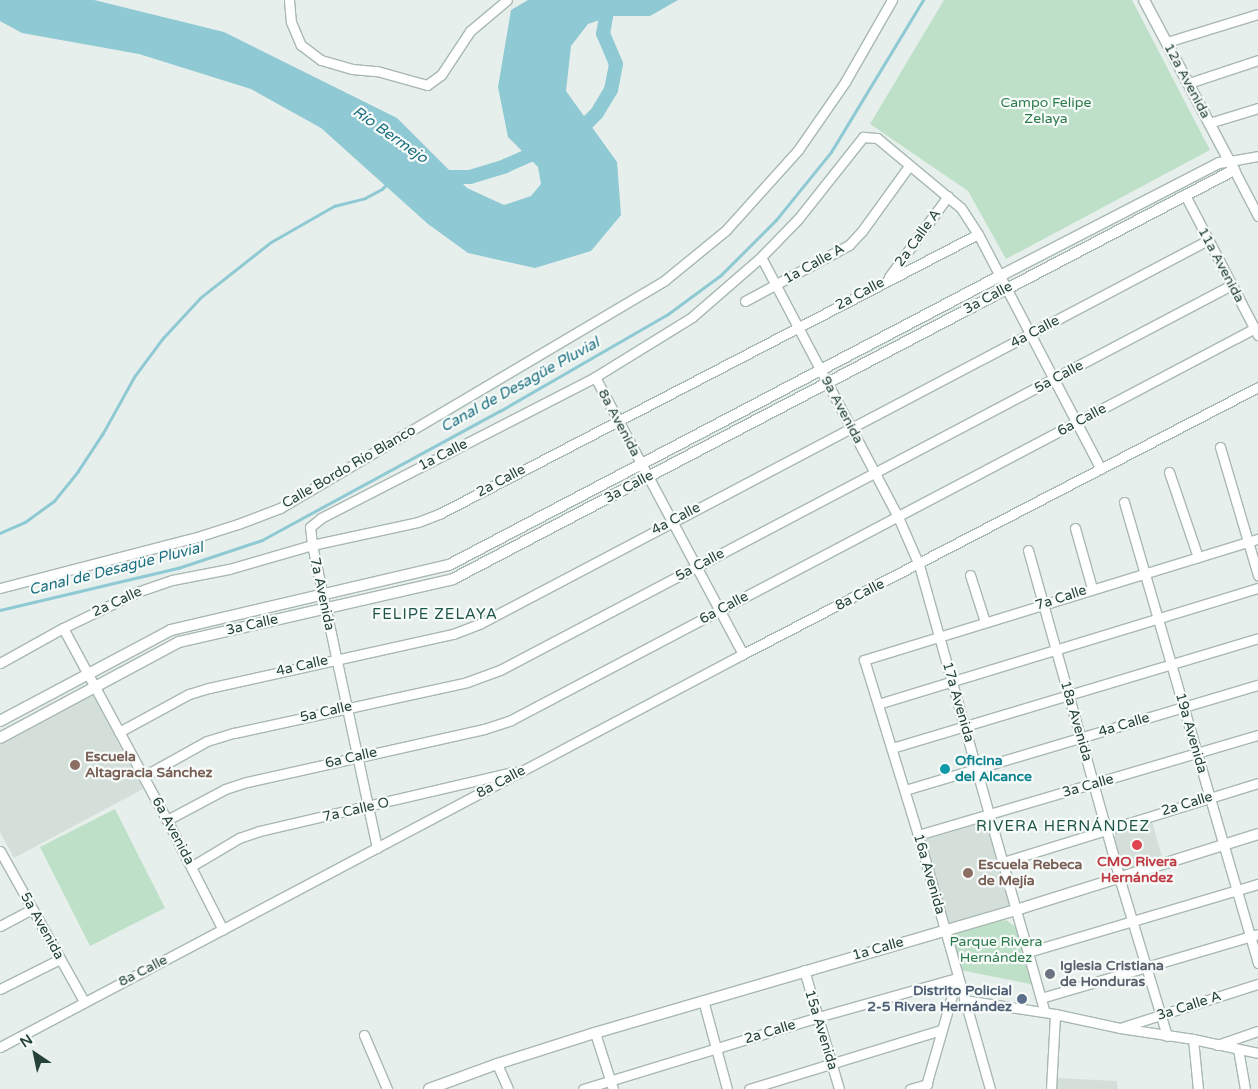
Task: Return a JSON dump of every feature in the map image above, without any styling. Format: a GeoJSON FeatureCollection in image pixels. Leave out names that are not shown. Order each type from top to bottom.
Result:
{"type":"FeatureCollection","features":[{"type":"Feature","properties":{"kind":"street"},"geometry":{"type":"LineString","coordinates":[[289,0],[291,22],[301,45],[321,60],[352,69],[377,71],[427,85],[441,75],[470,31],[507,0]]}},
{"type":"Feature","properties":{"kind":"street","name":"Calle Bordo Río Blanco"},"geometry":{"type":"LineString","coordinates":[[0,588],[194,538],[280,508],[665,280],[726,230],[798,150],[845,82],[892,0]]}},
{"type":"Feature","properties":{"kind":"street","name":"12a Avenida"},"geometry":{"type":"LineString","coordinates":[[1144,0],[1209,123],[1255,204],[1258,216]]}},
{"type":"Feature","properties":{"kind":"street"},"geometry":{"type":"LineString","coordinates":[[1167,42],[1258,14]]}},
{"type":"Feature","properties":{"kind":"street"},"geometry":{"type":"LineString","coordinates":[[1189,83],[1258,60]]}},
{"type":"Feature","properties":{"kind":"street"},"geometry":{"type":"LineString","coordinates":[[1209,123],[1258,108]]}},
{"type":"Feature","properties":{"kind":"street"},"geometry":{"type":"LineString","coordinates":[[595,377],[692,317],[761,257],[798,220],[864,138],[877,138],[961,208],[978,234],[1101,469]]}},
{"type":"Feature","properties":{"kind":"street"},"geometry":{"type":"LineString","coordinates":[[1232,165],[1258,156]]}},
{"type":"Feature","properties":{"kind":"street","name":"3a Calle"},"geometry":{"type":"LineString","coordinates":[[0,721],[171,630],[449,565],[1219,163],[1232,165]]}},
{"type":"Feature","properties":{"kind":"street","name":"3a Calle"},"geometry":{"type":"LineString","coordinates":[[0,738],[179,642],[452,579],[1185,195],[1232,165]]}},
{"type":"Feature","properties":{"kind":"street","name":"1a Calle A"},"geometry":{"type":"LineString","coordinates":[[745,301],[849,244],[862,231],[910,166]]}},
{"type":"Feature","properties":{"kind":"street","name":"11a Avenida"},"geometry":{"type":"LineString","coordinates":[[1185,195],[1256,331]]}},
{"type":"Feature","properties":{"kind":"street","name":"2a Calle A"},"geometry":{"type":"LineString","coordinates":[[887,280],[948,196]]}},
{"type":"Feature","properties":{"kind":"street","name":"2a Calle"},"geometry":{"type":"LineString","coordinates":[[0,663],[63,628],[137,592],[154,586],[229,569],[312,545],[418,522],[441,513],[978,234]]}},
{"type":"Feature","properties":{"kind":"street","name":"4a Calle"},"geometry":{"type":"LineString","coordinates":[[119,732],[189,694],[336,658],[453,634],[481,623],[1208,240]]}},
{"type":"Feature","properties":{"kind":"street","name":"9a Avenida"},"geometry":{"type":"LineString","coordinates":[[761,257],[898,517],[919,565]]}},
{"type":"Feature","properties":{"kind":"street","name":"5a Calle"},"geometry":{"type":"LineString","coordinates":[[144,776],[207,741],[234,733],[467,682],[500,670],[1231,285]]}},
{"type":"Feature","properties":{"kind":"street","name":"6a Calle"},"geometry":{"type":"LineString","coordinates":[[167,820],[225,789],[357,756],[484,729],[511,720],[1076,423],[1256,331]]}},
{"type":"Feature","properties":{"kind":"street","name":"8a Avenida"},"geometry":{"type":"LineString","coordinates":[[595,377],[743,654]]}},
{"type":"Feature","properties":{"kind":"street","name":"1a Calle"},"geometry":{"type":"LineString","coordinates":[[312,545],[310,532],[315,522],[595,377]]}},
{"type":"Feature","properties":{"kind":"street","name":"8a Calle"},"geometry":{"type":"LineString","coordinates":[[0,1047],[743,654],[919,565],[1258,387]]}},
{"type":"Feature","properties":{"kind":"street"},"geometry":{"type":"LineString","coordinates":[[1220,447],[1258,575]]}},
{"type":"Feature","properties":{"kind":"street"},"geometry":{"type":"LineString","coordinates":[[1169,472],[1198,557]]}},
{"type":"Feature","properties":{"kind":"street","name":"19a Avenida"},"geometry":{"type":"LineString","coordinates":[[1124,502],[1237,890],[1254,935],[1258,963]]}},
{"type":"Feature","properties":{"kind":"street"},"geometry":{"type":"LineString","coordinates":[[1075,528],[1092,588]]}},
{"type":"Feature","properties":{"kind":"street","name":"7a Calle"},"geometry":{"type":"LineString","coordinates":[[864,660],[1092,588],[1258,539]]}},
{"type":"Feature","properties":{"kind":"street","name":"7a Avenida"},"geometry":{"type":"LineString","coordinates":[[312,545],[377,848]]}},
{"type":"Feature","properties":{"kind":"street","name":"18a Avenida"},"geometry":{"type":"LineString","coordinates":[[1028,550],[1119,877],[1168,1036]]}},
{"type":"Feature","properties":{"kind":"street","name":"17a Avenida"},"geometry":{"type":"LineString","coordinates":[[919,565],[1045,1012]]}},
{"type":"Feature","properties":{"kind":"street"},"geometry":{"type":"LineString","coordinates":[[970,575],[985,622]]}},
{"type":"Feature","properties":{"kind":"street"},"geometry":{"type":"LineString","coordinates":[[878,704],[1258,588]]}},
{"type":"Feature","properties":{"kind":"street","name":"6a Avenida"},"geometry":{"type":"LineString","coordinates":[[63,628],[192,866],[223,930]]}},
{"type":"Feature","properties":{"kind":"street"},"geometry":{"type":"LineString","coordinates":[[892,748],[1258,638]]}},
{"type":"Feature","properties":{"kind":"street","name":"16a Avenida"},"geometry":{"type":"LineString","coordinates":[[864,660],[905,790],[957,978]]}},
{"type":"Feature","properties":{"kind":"street","name":"4a Calle"},"geometry":{"type":"LineString","coordinates":[[905,790],[1258,685]]}},
{"type":"Feature","properties":{"kind":"street","name":"3a Calle"},"geometry":{"type":"LineString","coordinates":[[918,835],[1258,735]]}},
{"type":"Feature","properties":{"kind":"street","name":"7a Calle O"},"geometry":{"type":"LineString","coordinates":[[192,866],[246,836],[527,769]]}},
{"type":"Feature","properties":{"kind":"street","name":"2a Calle"},"geometry":{"type":"LineString","coordinates":[[1003,862],[1258,783]]}},
{"type":"Feature","properties":{"kind":"street","name":"1a Calle"},"geometry":{"type":"LineString","coordinates":[[497,1064],[804,970],[1016,910],[1258,834]]}},
{"type":"Feature","properties":{"kind":"street","name":"5a Avenida"},"geometry":{"type":"LineString","coordinates":[[2,857],[84,1001]]}},
{"type":"Feature","properties":{"kind":"street"},"geometry":{"type":"LineString","coordinates":[[1028,952],[1258,884]]}},
{"type":"Feature","properties":{"kind":"street"},"geometry":{"type":"LineString","coordinates":[[0,926],[32,909]]}},
{"type":"Feature","properties":{"kind":"street"},"geometry":{"type":"LineString","coordinates":[[1041,998],[1254,935]]}},
{"type":"Feature","properties":{"kind":"street"},"geometry":{"type":"LineString","coordinates":[[0,989],[60,959]]}},
{"type":"Feature","properties":{"kind":"street","name":"15a Avenida"},"geometry":{"type":"LineString","coordinates":[[804,970],[839,1089]]}},
{"type":"Feature","properties":{"kind":"street"},"geometry":{"type":"LineString","coordinates":[[957,978],[990,1089]]}},
{"type":"Feature","properties":{"kind":"street"},"geometry":{"type":"LineString","coordinates":[[910,1089],[926,1086],[957,978]]}},
{"type":"Feature","properties":{"kind":"street","name":"2a Calle"},"geometry":{"type":"LineString","coordinates":[[583,1089],[612,1085],[716,1048],[957,978]]}},
{"type":"Feature","properties":{"kind":"street","name":"3a Calle A"},"geometry":{"type":"LineString","coordinates":[[1120,1028],[1258,984]]}},
{"type":"Feature","properties":{"kind":"street"},"geometry":{"type":"LineString","coordinates":[[703,1000],[727,1089]]}},
{"type":"Feature","properties":{"kind":"street"},"geometry":{"type":"LineString","coordinates":[[964,1000],[1045,1012],[1120,1028],[1193,1039],[1258,1053]]}},
{"type":"Feature","properties":{"kind":"street"},"geometry":{"type":"LineString","coordinates":[[1051,1089],[1055,1014]]}},
{"type":"Feature","properties":{"kind":"street"},"geometry":{"type":"LineString","coordinates":[[749,1089],[941,1030]]}},
{"type":"Feature","properties":{"kind":"street"},"geometry":{"type":"LineString","coordinates":[[1217,1045],[1258,1031]]}},
{"type":"Feature","properties":{"kind":"street"},"geometry":{"type":"LineString","coordinates":[[595,1033],[612,1085]]}},
{"type":"Feature","properties":{"kind":"street"},"geometry":{"type":"LineString","coordinates":[[364,1035],[388,1089]]}},
{"type":"Feature","properties":{"kind":"street"},"geometry":{"type":"LineString","coordinates":[[1193,1039],[1198,1089]]}},
{"type":"Feature","properties":{"kind":"street"},"geometry":{"type":"LineString","coordinates":[[1238,1049],[1245,1089]]}},
{"type":"Feature","properties":{"kind":"street"},"geometry":{"type":"LineString","coordinates":[[429,1089],[456,1085],[497,1064],[508,1089]]}},
{"type":"Feature","properties":{"kind":"shaded area","name":"Escuela Altagracia Sánchez"},"geometry":{"type":"Polygon","coordinates":[[[93,695],[143,789],[14,858],[0,832],[0,745],[93,695]]]}},
{"type":"Feature","properties":{"kind":"shaded area","name":"CMO Rivera Hernández"},"geometry":{"type":"Polygon","coordinates":[[[1151,818],[1163,860],[1122,872],[1110,830],[1151,818]]]}},
{"type":"Feature","properties":{"kind":"shaded area","name":"Escuela Rebeca de Mejía"},"geometry":{"type":"Polygon","coordinates":[[[989,821],[1012,907],[948,925],[923,840],[989,821]]]}},
{"type":"Feature","properties":{"kind":"shaded area"},"geometry":{"type":"Polygon","coordinates":[[[1055,1078],[1117,1081],[1118,1089],[1055,1089],[1055,1078]]]}},
{"type":"Feature","properties":{"kind":"green space","name":"Campo Felipe Zelaya"},"geometry":{"type":"Polygon","coordinates":[[[944,0],[1132,0],[1210,150],[1006,259],[968,191],[870,124],[944,0]]]}},
{"type":"Feature","properties":{"kind":"green space"},"geometry":{"type":"Polygon","coordinates":[[[115,809],[165,908],[90,946],[40,847],[115,809]]]}},
{"type":"Feature","properties":{"kind":"green space","name":"Parque Rivera Hernández"},"geometry":{"type":"Polygon","coordinates":[[[1006,920],[1017,928],[1035,985],[960,970],[951,933],[1006,920]]]}},
{"type":"Feature","properties":{"kind":"water"},"geometry":{"type":"Polygon","coordinates":[[[0,0],[94,0],[224,32],[397,118],[467,188],[504,205],[531,196],[541,184],[538,167],[508,137],[498,87],[511,10],[528,0],[678,0],[650,16],[611,16],[588,24],[571,46],[566,91],[617,162],[621,215],[591,251],[535,268],[468,253],[428,224],[321,128],[251,89],[139,54],[22,33],[0,21],[0,0]]]}},
{"type":"Feature","properties":{"kind":"waterway","name":"Río Bermejo"},"geometry":{"type":"LineString","coordinates":[[575,135],[597,113],[611,90],[616,64],[603,34],[607,12],[614,0]]}},
{"type":"Feature","properties":{"kind":"waterway","name":"Canal de Desagüe Pluvial"},"geometry":{"type":"LineString","coordinates":[[0,610],[178,568],[262,540],[500,411],[668,314],[721,275],[776,220],[831,152],[923,0]]}},
{"type":"Feature","properties":{"kind":"waterway","name":"Río Bermejo"},"geometry":{"type":"LineString","coordinates":[[438,177],[470,177],[505,166],[544,149]]}},
{"type":"Feature","properties":{"kind":"waterway"},"geometry":{"type":"LineString","coordinates":[[0,533],[25,522],[54,501],[78,471],[103,433],[134,377],[163,338],[200,298],[271,242],[334,206],[365,198],[382,189],[387,184]]}},
{"type":"Feature","properties":{"kind":"place","name":"Escuela Altagracia Sánchez"},"geometry":{"type":"Point","coordinates":[75,765]}},
{"type":"Feature","properties":{"kind":"place","name":"Oficina del Alcance"},"geometry":{"type":"Point","coordinates":[945,769]}},
{"type":"Feature","properties":{"kind":"place","name":"CMO Rivera Hernández"},"geometry":{"type":"Point","coordinates":[1137,845]}},
{"type":"Feature","properties":{"kind":"place","name":"Escuela Rebeca de Mejía"},"geometry":{"type":"Point","coordinates":[968,873]}},
{"type":"Feature","properties":{"kind":"place","name":"Iglesia Cristiana de Honduras"},"geometry":{"type":"Point","coordinates":[1050,974]}},
{"type":"Feature","properties":{"kind":"place","name":"Distrito Policial 2-5 Rivera Hernández"},"geometry":{"type":"Point","coordinates":[1022,999]}},
{"type":"Feature","properties":{"kind":"district","name":"FELIPE ZELAYA"},"geometry":{"type":"Point","coordinates":[435,615]}},
{"type":"Feature","properties":{"kind":"district","name":"RIVERA HERNÁNDEZ"},"geometry":{"type":"Point","coordinates":[1063,827]}}]}
